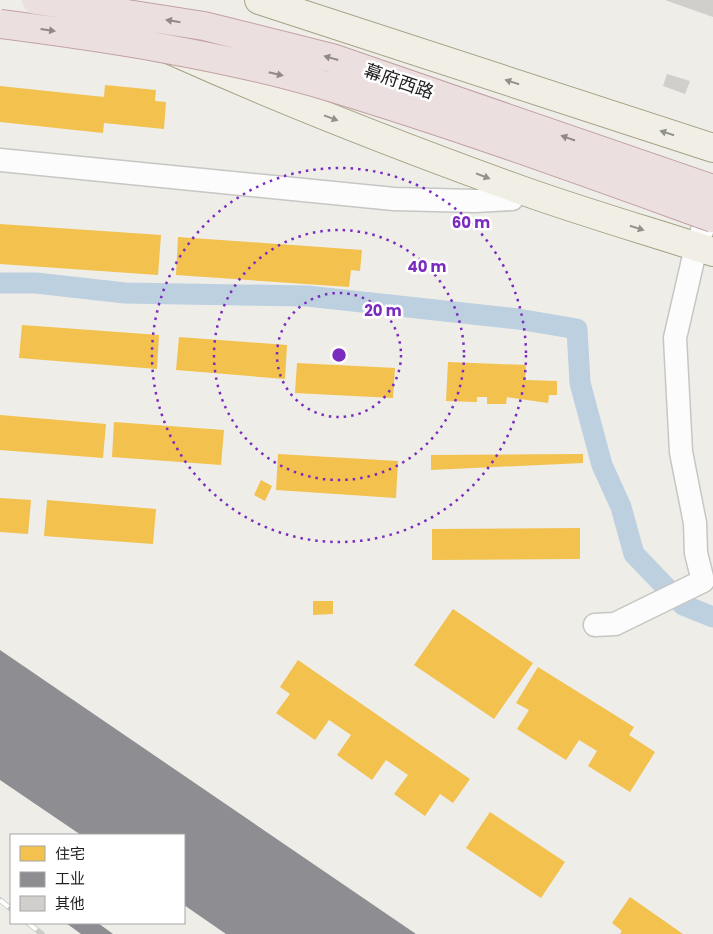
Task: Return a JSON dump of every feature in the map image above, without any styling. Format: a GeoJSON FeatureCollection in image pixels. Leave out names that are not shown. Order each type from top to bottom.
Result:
{"type":"FeatureCollection","features":[{"type":"Feature","properties":{"kind":"highway","name":"幕府西路"},"geometry":{"type":"LineString","coordinates":[[36,0],[204,26],[332,58],[713,204]]}},
{"type":"Feature","properties":{"kind":"highway","name":"幕府西路"},"geometry":{"type":"LineString","coordinates":[[0,24],[194,55],[326,86],[537,155],[713,204]]}},
{"type":"Feature","properties":{"kind":"main road"},"geometry":{"type":"LineString","coordinates":[[62,0],[191,61],[311,111],[519,190],[705,250]]}},
{"type":"Feature","properties":{"kind":"main road","name":"幕府西路"},"geometry":{"type":"LineString","coordinates":[[259,0],[713,148]]}},
{"type":"Feature","properties":{"kind":"main road"},"geometry":{"type":"LineString","coordinates":[[589,164],[611,154],[617,134],[606,113]]}},
{"type":"Feature","properties":{"kind":"main road"},"geometry":{"type":"LineString","coordinates":[[407,146],[448,136],[517,140],[713,204]]}},
{"type":"Feature","properties":{"kind":"street"},"geometry":{"type":"LineString","coordinates":[[0,160],[394,199],[475,201],[512,199],[519,190]]}},
{"type":"Feature","properties":{"kind":"street"},"geometry":{"type":"LineString","coordinates":[[595,625],[615,624],[642,609],[703,581],[696,553],[694,523],[682,452],[675,338],[705,250],[713,204]]}},
{"type":"Feature","properties":{"kind":"building: 住宅"},"geometry":{"type":"Polygon","coordinates":[[[105,85],[156,90],[155,101],[166,102],[164,129],[104,123],[103,133],[0,122],[0,86],[104,97],[105,85]]]}},
{"type":"Feature","properties":{"kind":"building: 住宅"},"geometry":{"type":"Polygon","coordinates":[[[0,224],[161,235],[158,275],[0,264],[0,224]]]}},
{"type":"Feature","properties":{"kind":"building: 住宅"},"geometry":{"type":"Polygon","coordinates":[[[178,237],[362,250],[360,271],[351,270],[349,287],[176,275],[178,237]]]}},
{"type":"Feature","properties":{"kind":"building: 住宅"},"geometry":{"type":"Polygon","coordinates":[[[22,325],[159,335],[157,369],[19,358],[22,325]]]}},
{"type":"Feature","properties":{"kind":"building: 住宅"},"geometry":{"type":"Polygon","coordinates":[[[179,337],[287,345],[285,379],[176,370],[179,337]]]}},
{"type":"Feature","properties":{"kind":"building: 住宅"},"geometry":{"type":"Polygon","coordinates":[[[448,362],[526,365],[525,380],[557,381],[557,395],[549,395],[548,403],[507,397],[506,404],[487,404],[487,397],[477,397],[477,402],[446,401],[448,362]]]}},
{"type":"Feature","properties":{"kind":"building: 住宅"},"geometry":{"type":"Polygon","coordinates":[[[297,363],[395,368],[393,398],[295,393],[297,363]]]}},
{"type":"Feature","properties":{"kind":"building: 住宅"},"geometry":{"type":"Polygon","coordinates":[[[0,415],[106,424],[103,458],[0,450],[0,415]]]}},
{"type":"Feature","properties":{"kind":"building: 住宅"},"geometry":{"type":"Polygon","coordinates":[[[114,422],[224,430],[221,465],[112,457],[114,422]]]}},
{"type":"Feature","properties":{"kind":"building: 住宅"},"geometry":{"type":"Polygon","coordinates":[[[278,454],[398,461],[396,498],[276,490],[278,454]]]}},
{"type":"Feature","properties":{"kind":"building: 住宅"},"geometry":{"type":"Polygon","coordinates":[[[583,454],[583,463],[431,470],[431,455],[583,454]]]}},
{"type":"Feature","properties":{"kind":"building: 住宅"},"geometry":{"type":"Polygon","coordinates":[[[261,480],[272,486],[265,501],[254,495],[261,480]]]}},
{"type":"Feature","properties":{"kind":"building: 住宅"},"geometry":{"type":"Polygon","coordinates":[[[0,498],[31,500],[28,534],[0,532],[0,498]]]}},
{"type":"Feature","properties":{"kind":"building: 住宅"},"geometry":{"type":"Polygon","coordinates":[[[47,500],[156,509],[153,544],[44,536],[47,500]]]}},
{"type":"Feature","properties":{"kind":"building: 住宅"},"geometry":{"type":"Polygon","coordinates":[[[580,528],[580,559],[432,560],[432,529],[580,528]]]}},
{"type":"Feature","properties":{"kind":"building: 住宅"},"geometry":{"type":"Polygon","coordinates":[[[313,601],[333,601],[333,614],[313,615],[313,601]]]}},
{"type":"Feature","properties":{"kind":"building: 住宅"},"geometry":{"type":"Polygon","coordinates":[[[453,609],[533,663],[494,719],[414,665],[453,609]]]}},
{"type":"Feature","properties":{"kind":"building: 住宅"},"geometry":{"type":"Polygon","coordinates":[[[298,660],[470,779],[453,803],[440,794],[425,816],[394,794],[408,775],[386,760],[372,780],[337,755],[351,735],[329,720],[315,740],[276,713],[290,694],[280,687],[298,660]]]}},
{"type":"Feature","properties":{"kind":"building: 住宅"},"geometry":{"type":"Polygon","coordinates":[[[538,667],[634,727],[629,735],[655,752],[630,792],[588,766],[597,751],[579,740],[566,760],[517,729],[529,710],[516,703],[538,667]]]}},
{"type":"Feature","properties":{"kind":"building: 住宅"},"geometry":{"type":"Polygon","coordinates":[[[490,812],[565,862],[541,898],[466,848],[490,812]]]}},
{"type":"Feature","properties":{"kind":"building: 住宅"},"geometry":{"type":"Polygon","coordinates":[[[630,897],[683,934],[620,934],[622,931],[612,923],[630,897]]]}},
{"type":"Feature","properties":{"kind":"building: 工业"},"geometry":{"type":"Polygon","coordinates":[[[0,650],[416,934],[226,934],[185,906],[185,834],[80,834],[0,780],[0,650]]]}},
{"type":"Feature","properties":{"kind":"building: 工业"},"geometry":{"type":"Polygon","coordinates":[[[67,924],[99,924],[113,934],[81,934],[67,924]]]}},
{"type":"Feature","properties":{"kind":"building: 其他"},"geometry":{"type":"Polygon","coordinates":[[[665,0],[713,0],[713,17],[665,0]]]}},
{"type":"Feature","properties":{"kind":"building: 其他"},"geometry":{"type":"Polygon","coordinates":[[[667,74],[690,81],[685,94],[663,86],[667,74]]]}},
{"type":"Feature","properties":{"kind":"waterway"},"geometry":{"type":"LineString","coordinates":[[0,283],[36,283],[125,293],[307,296],[518,319],[577,329],[580,383],[602,465],[621,507],[634,554],[683,605],[713,617]]}},
{"type":"Feature","properties":{"kind":"railway"},"geometry":{"type":"LineString","coordinates":[[0,900],[10,908]]}},
{"type":"Feature","properties":{"kind":"railway"},"geometry":{"type":"LineString","coordinates":[[29,924],[42,934]]}}]}
